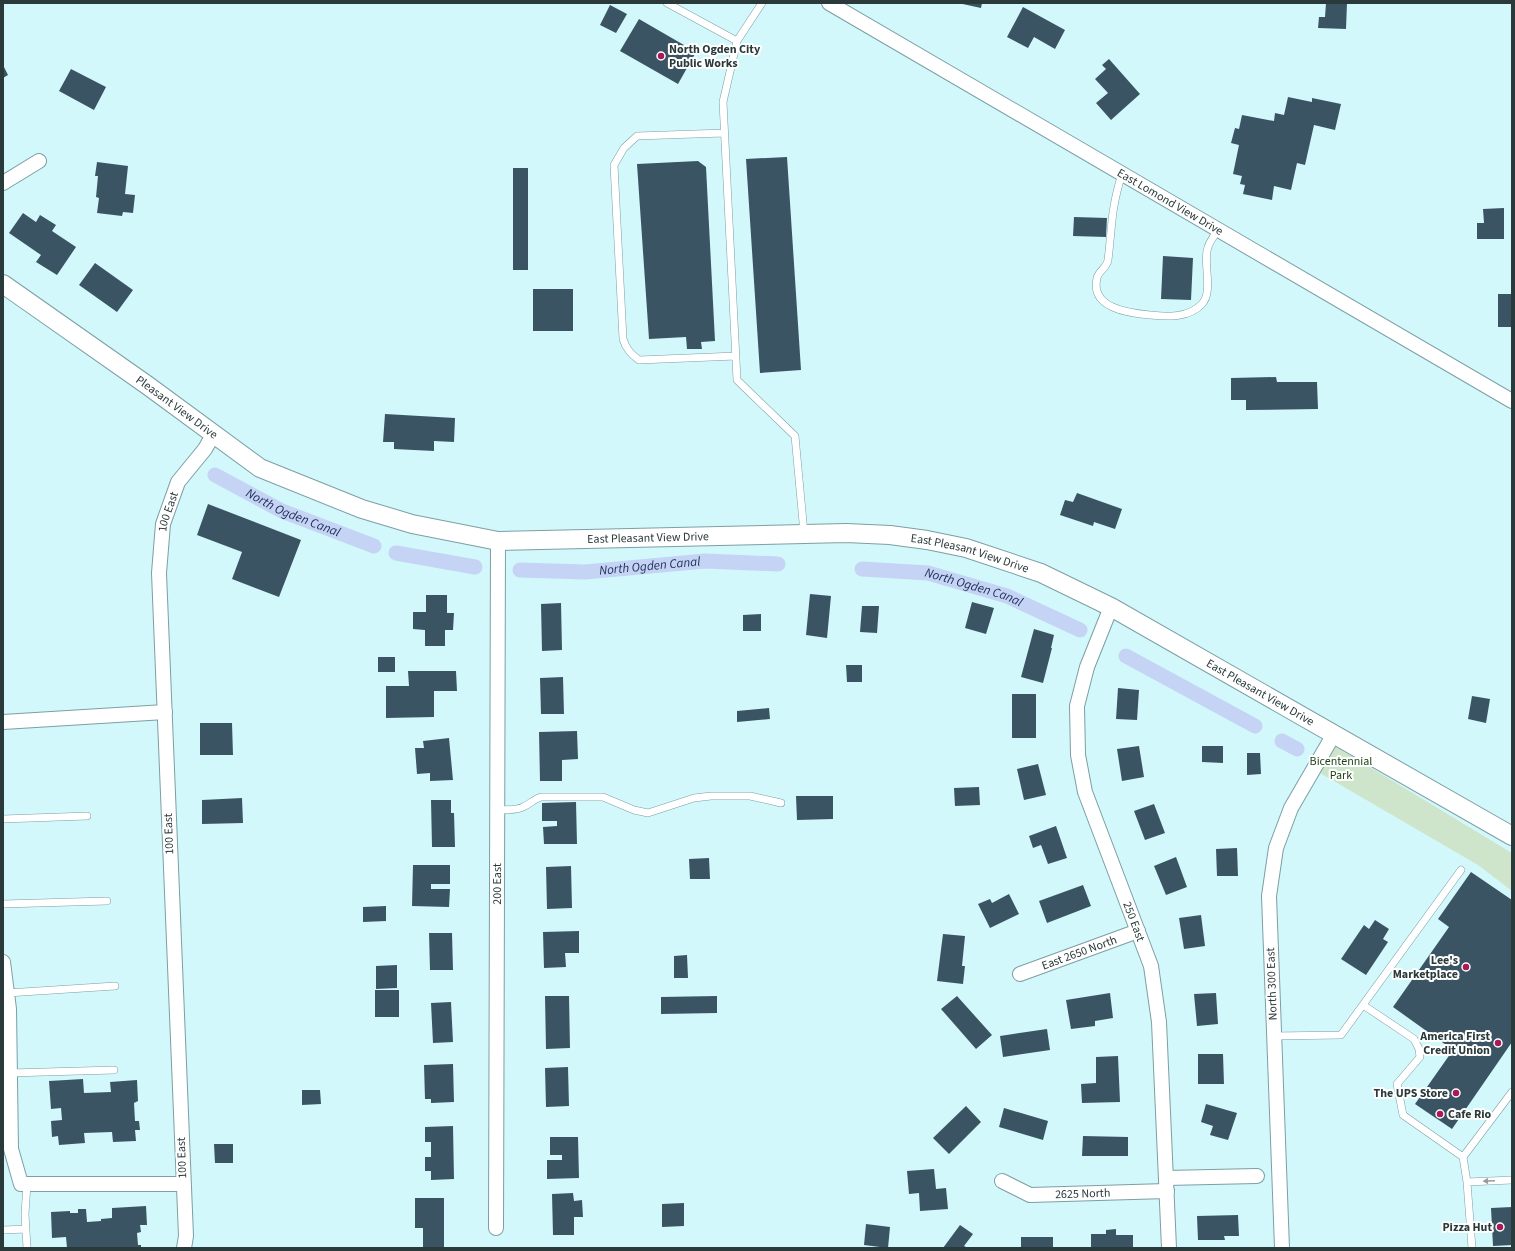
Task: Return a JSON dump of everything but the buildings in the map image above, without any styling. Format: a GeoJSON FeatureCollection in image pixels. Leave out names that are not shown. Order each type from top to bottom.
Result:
{"type":"FeatureCollection","features":[{"type":"Feature","properties":{"kind":"street","name":"East Lomond View Drive"},"geometry":{"type":"LineString","coordinates":[[828,3],[1512,401]]}},
{"type":"Feature","properties":{"kind":"street"},"geometry":{"type":"LineString","coordinates":[[3,183],[39,161]]}},
{"type":"Feature","properties":{"kind":"street","name":"Pleasant View Drive"},"geometry":{"type":"LineString","coordinates":[[3,284],[147,385],[213,435],[260,468],[362,509]]}},
{"type":"Feature","properties":{"kind":"street","name":"100 East"},"geometry":{"type":"LineString","coordinates":[[184,1248],[186,1236],[159,573],[163,524],[178,482],[205,449],[213,435]]}},
{"type":"Feature","properties":{"kind":"street","name":"East Pleasant View Drive"},"geometry":{"type":"LineString","coordinates":[[362,509],[412,524],[498,540],[846,533],[890,535],[927,540],[966,548],[1042,573],[1111,607],[1512,836]]}},
{"type":"Feature","properties":{"kind":"street","name":"200 East"},"geometry":{"type":"LineString","coordinates":[[496,1228],[498,540]]}},
{"type":"Feature","properties":{"kind":"street","name":"250 East"},"geometry":{"type":"LineString","coordinates":[[1111,607],[1087,667],[1078,706],[1078,755],[1086,792],[1151,966],[1159,1022],[1169,1248]]}},
{"type":"Feature","properties":{"kind":"street"},"geometry":{"type":"LineString","coordinates":[[3,722],[165,712]]}},
{"type":"Feature","properties":{"kind":"street","name":"North 300 East"},"geometry":{"type":"LineString","coordinates":[[1282,1248],[1269,896],[1276,848],[1291,808],[1334,734]]}},
{"type":"Feature","properties":{"kind":"street","name":"East 2650 North"},"geometry":{"type":"LineString","coordinates":[[1020,974],[1138,931]]}},
{"type":"Feature","properties":{"kind":"street"},"geometry":{"type":"LineString","coordinates":[[4,971],[9,1009],[7,1144],[11,1149],[21,1184],[183,1184]]}},
{"type":"Feature","properties":{"kind":"street","name":"2625 North"},"geometry":{"type":"LineString","coordinates":[[1002,1181],[1030,1195],[1257,1176]]}},
{"type":"Feature","properties":{"kind":"lane"},"geometry":{"type":"LineString","coordinates":[[668,3],[737,41]]}},
{"type":"Feature","properties":{"kind":"lane"},"geometry":{"type":"LineString","coordinates":[[762,3],[737,41],[723,102],[737,380],[795,436],[804,533]]}},
{"type":"Feature","properties":{"kind":"lane"},"geometry":{"type":"LineString","coordinates":[[724,133],[637,136],[624,148],[616,161],[614,165],[614,181],[623,339],[630,353],[639,360],[736,356]]}},
{"type":"Feature","properties":{"kind":"lane"},"geometry":{"type":"LineString","coordinates":[[1122,174],[1113,210],[1108,263],[1098,276],[1096,282],[1096,288],[1101,300],[1118,309],[1140,314],[1165,317],[1185,314],[1197,309],[1207,296],[1207,251],[1218,230]]}},
{"type":"Feature","properties":{"kind":"lane"},"geometry":{"type":"LineString","coordinates":[[497,810],[523,808],[534,799],[541,797],[603,797],[634,810],[648,813],[694,798],[711,796],[750,796],[781,803]]}},
{"type":"Feature","properties":{"kind":"lane"},"geometry":{"type":"LineString","coordinates":[[3,819],[87,816]]}},
{"type":"Feature","properties":{"kind":"lane"},"geometry":{"type":"LineString","coordinates":[[1274,1036],[1341,1035],[1461,870]]}},
{"type":"Feature","properties":{"kind":"lane"},"geometry":{"type":"LineString","coordinates":[[3,904],[107,901]]}},
{"type":"Feature","properties":{"kind":"lane"},"geometry":{"type":"LineString","coordinates":[[7,993],[115,986]]}},
{"type":"Feature","properties":{"kind":"lane"},"geometry":{"type":"LineString","coordinates":[[1363,1005],[1414,1039],[1419,1049],[1420,1057],[1397,1084],[1403,1115],[1463,1157],[1467,1182],[1472,1248]]}},
{"type":"Feature","properties":{"kind":"lane"},"geometry":{"type":"LineString","coordinates":[[8,1065],[114,1070]]}},
{"type":"Feature","properties":{"kind":"lane"},"geometry":{"type":"LineString","coordinates":[[1463,1157],[1512,1092]]}},
{"type":"Feature","properties":{"kind":"lane"},"geometry":{"type":"LineString","coordinates":[[1467,1182],[1512,1180]]}},
{"type":"Feature","properties":{"kind":"lane"},"geometry":{"type":"LineString","coordinates":[[27,1184],[25,1214],[27,1248]]}},
{"type":"Feature","properties":{"kind":"lane"},"geometry":{"type":"LineString","coordinates":[[3,1230],[26,1229]]}},
{"type":"Feature","properties":{"kind":"green space","name":"Bicentennial Park"},"geometry":{"type":"Polygon","coordinates":[[[1335,746],[1512,853],[1512,891],[1478,865],[1320,773],[1335,746]]]}},
{"type":"Feature","properties":{"kind":"waterway","name":"North Ogden Canal"},"geometry":{"type":"LineString","coordinates":[[215,475],[282,511],[374,546]]}},
{"type":"Feature","properties":{"kind":"waterway","name":"North Ogden Canal"},"geometry":{"type":"LineString","coordinates":[[396,553],[475,567]]}},
{"type":"Feature","properties":{"kind":"waterway","name":"North Ogden Canal"},"geometry":{"type":"LineString","coordinates":[[520,570],[585,572],[705,561],[778,564]]}},
{"type":"Feature","properties":{"kind":"waterway","name":"North Ogden Canal"},"geometry":{"type":"LineString","coordinates":[[862,569],[928,573],[1007,596],[1080,630]]}},
{"type":"Feature","properties":{"kind":"waterway","name":"North Ogden Canal"},"geometry":{"type":"LineString","coordinates":[[1126,656],[1255,726]]}},
{"type":"Feature","properties":{"kind":"waterway","name":"North Ogden Canal"},"geometry":{"type":"LineString","coordinates":[[1282,741],[1297,749]]}},
{"type":"Feature","properties":{"kind":"place","name":"North Ogden City Public Works"},"geometry":{"type":"Point","coordinates":[661,56]}},
{"type":"Feature","properties":{"kind":"place","name":"Lee's Marketplace"},"geometry":{"type":"Point","coordinates":[1466,967]}},
{"type":"Feature","properties":{"kind":"place","name":"America First Credit Union"},"geometry":{"type":"Point","coordinates":[1498,1043]}},
{"type":"Feature","properties":{"kind":"place","name":"The UPS Store"},"geometry":{"type":"Point","coordinates":[1456,1093]}},
{"type":"Feature","properties":{"kind":"place","name":"Cafe Rio"},"geometry":{"type":"Point","coordinates":[1440,1114]}},
{"type":"Feature","properties":{"kind":"place","name":"Pizza Hut"},"geometry":{"type":"Point","coordinates":[1500,1227]}}]}
